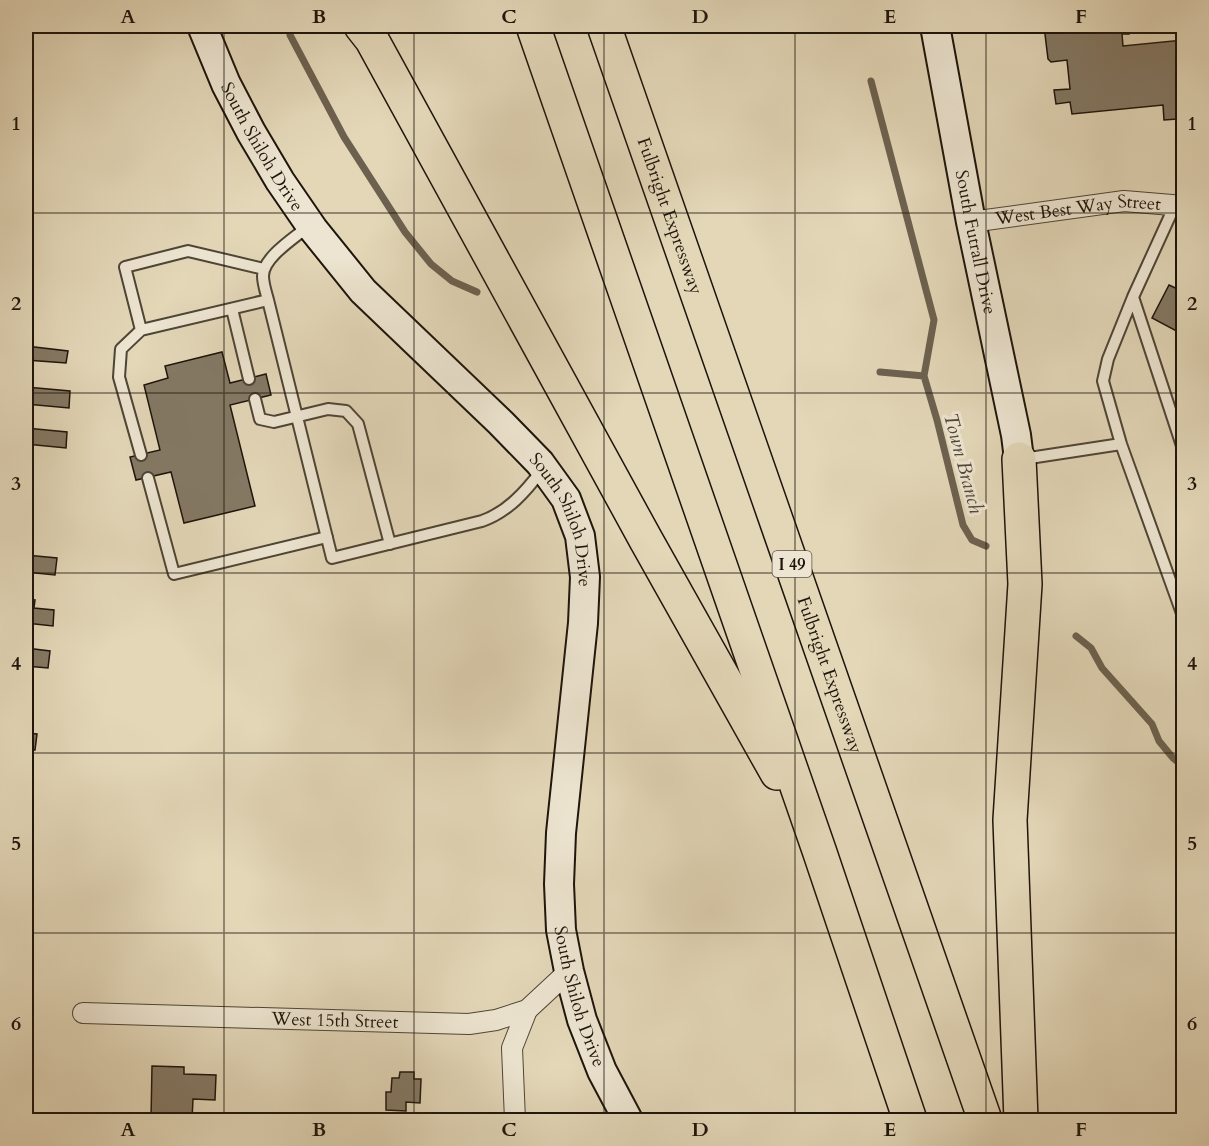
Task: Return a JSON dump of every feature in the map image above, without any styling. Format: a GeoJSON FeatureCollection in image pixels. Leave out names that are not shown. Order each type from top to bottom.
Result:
{"type":"FeatureCollection","features":[{"type":"Feature","properties":{"kind":"highway"},"geometry":{"type":"LineString","coordinates":[[361,26],[372,40],[819,850]]}},
{"type":"Feature","properties":{"kind":"highway"},"geometry":{"type":"LineString","coordinates":[[533,26],[819,850],[910,1120]]}},
{"type":"Feature","properties":{"kind":"highway","name":"Fulbright Expressway"},"geometry":{"type":"LineString","coordinates":[[604,26],[985,1120]]}},
{"type":"Feature","properties":{"kind":"highway"},"geometry":{"type":"LineString","coordinates":[[1019,459],[1025,584],[1010,820],[1021,1120]]}},
{"type":"Feature","properties":{"kind":"street","name":"South Shiloh Drive"},"geometry":{"type":"LineString","coordinates":[[202,26],[226,84],[251,132],[280,181],[310,224],[363,291],[544,467],[566,499],[580,536],[585,577],[583,623],[560,843],[561,930],[582,1020],[603,1071],[628,1120]]}},
{"type":"Feature","properties":{"kind":"street","name":"South Futrall Drive"},"geometry":{"type":"LineString","coordinates":[[935,26],[971,222],[1016,435],[1019,459]]}},
{"type":"Feature","properties":{"kind":"street","name":"West Best Way Street"},"geometry":{"type":"LineString","coordinates":[[971,222],[1124,201],[1179,205]]}},
{"type":"Feature","properties":{"kind":"street","name":"West 15th Street"},"geometry":{"type":"LineString","coordinates":[[83,1013],[469,1024],[496,1020],[527,1010],[569,971]]}},
{"type":"Feature","properties":{"kind":"street"},"geometry":{"type":"LineString","coordinates":[[515,1120],[512,1048],[527,1010]]}},
{"type":"Feature","properties":{"kind":"lane"},"geometry":{"type":"LineString","coordinates":[[1179,205],[1133,297],[1108,359],[1103,381],[1121,444],[1184,619]]}},
{"type":"Feature","properties":{"kind":"lane"},"geometry":{"type":"LineString","coordinates":[[310,224],[270,258],[264,269],[264,283],[332,558],[493,518],[518,499],[544,467]]}},
{"type":"Feature","properties":{"kind":"lane"},"geometry":{"type":"LineString","coordinates":[[141,330],[125,267],[188,251],[264,269]]}},
{"type":"Feature","properties":{"kind":"lane"},"geometry":{"type":"LineString","coordinates":[[1133,297],[1184,452]]}},
{"type":"Feature","properties":{"kind":"lane"},"geometry":{"type":"LineString","coordinates":[[141,455],[119,377],[121,349],[141,330],[268,300]]}},
{"type":"Feature","properties":{"kind":"lane"},"geometry":{"type":"LineString","coordinates":[[232,309],[249,379]]}},
{"type":"Feature","properties":{"kind":"lane"},"geometry":{"type":"LineString","coordinates":[[255,399],[260,419],[274,422],[328,409],[346,411],[358,424],[390,544]]}},
{"type":"Feature","properties":{"kind":"lane"},"geometry":{"type":"LineString","coordinates":[[1019,459],[1121,444]]}},
{"type":"Feature","properties":{"kind":"lane"},"geometry":{"type":"LineString","coordinates":[[148,478],[174,574],[327,537]]}},
{"type":"Feature","properties":{"kind":"building"},"geometry":{"type":"Polygon","coordinates":[[[1044,26],[1128,26],[1129,34],[1122,34],[1123,46],[1183,40],[1184,106],[1177,106],[1177,119],[1164,120],[1163,105],[1072,114],[1070,102],[1056,104],[1054,90],[1070,89],[1067,60],[1051,62],[1048,59],[1044,26]]]}},
{"type":"Feature","properties":{"kind":"building"},"geometry":{"type":"Polygon","coordinates":[[[1169,285],[1184,292],[1184,335],[1152,318],[1169,285]]]}},
{"type":"Feature","properties":{"kind":"building"},"geometry":{"type":"Polygon","coordinates":[[[26,346],[68,351],[66,363],[26,360],[26,346]]]}},
{"type":"Feature","properties":{"kind":"building"},"geometry":{"type":"Polygon","coordinates":[[[222,352],[230,383],[266,374],[271,395],[230,405],[255,506],[184,523],[171,472],[136,480],[130,457],[160,450],[144,385],[168,378],[165,366],[222,352]]]}},
{"type":"Feature","properties":{"kind":"building"},"geometry":{"type":"Polygon","coordinates":[[[26,387],[70,391],[69,408],[26,404],[26,387]]]}},
{"type":"Feature","properties":{"kind":"building"},"geometry":{"type":"Polygon","coordinates":[[[26,428],[67,432],[66,448],[26,444],[26,428]]]}},
{"type":"Feature","properties":{"kind":"building"},"geometry":{"type":"Polygon","coordinates":[[[26,555],[57,558],[55,575],[26,572],[26,555]]]}},
{"type":"Feature","properties":{"kind":"building"},"geometry":{"type":"Polygon","coordinates":[[[26,599],[35,600],[34,608],[54,610],[53,626],[26,623],[26,599]]]}},
{"type":"Feature","properties":{"kind":"building"},"geometry":{"type":"Polygon","coordinates":[[[26,648],[50,651],[48,668],[26,666],[26,648]]]}},
{"type":"Feature","properties":{"kind":"building"},"geometry":{"type":"Polygon","coordinates":[[[26,733],[37,734],[35,750],[26,750],[26,733]]]}},
{"type":"Feature","properties":{"kind":"building"},"geometry":{"type":"Polygon","coordinates":[[[152,1066],[184,1067],[184,1074],[216,1075],[215,1100],[193,1099],[192,1120],[151,1119],[152,1066]]]}},
{"type":"Feature","properties":{"kind":"building"},"geometry":{"type":"Polygon","coordinates":[[[400,1072],[414,1072],[414,1079],[421,1079],[420,1103],[406,1102],[406,1111],[386,1110],[386,1092],[391,1092],[392,1078],[399,1078],[400,1072]]]}},
{"type":"Feature","properties":{"kind":"waterway"},"geometry":{"type":"LineString","coordinates":[[290,35],[344,137],[405,232],[431,264],[452,281],[477,292]]}},
{"type":"Feature","properties":{"kind":"waterway"},"geometry":{"type":"LineString","coordinates":[[871,81],[934,320],[924,376],[963,525],[972,540],[986,546]]}},
{"type":"Feature","properties":{"kind":"waterway"},"geometry":{"type":"LineString","coordinates":[[880,372],[924,376]]}},
{"type":"Feature","properties":{"kind":"waterway","name":"Town Branch"},"geometry":{"type":"LineString","coordinates":[[1076,636],[1091,648],[1102,668],[1152,724],[1159,741],[1184,767]]}}]}
